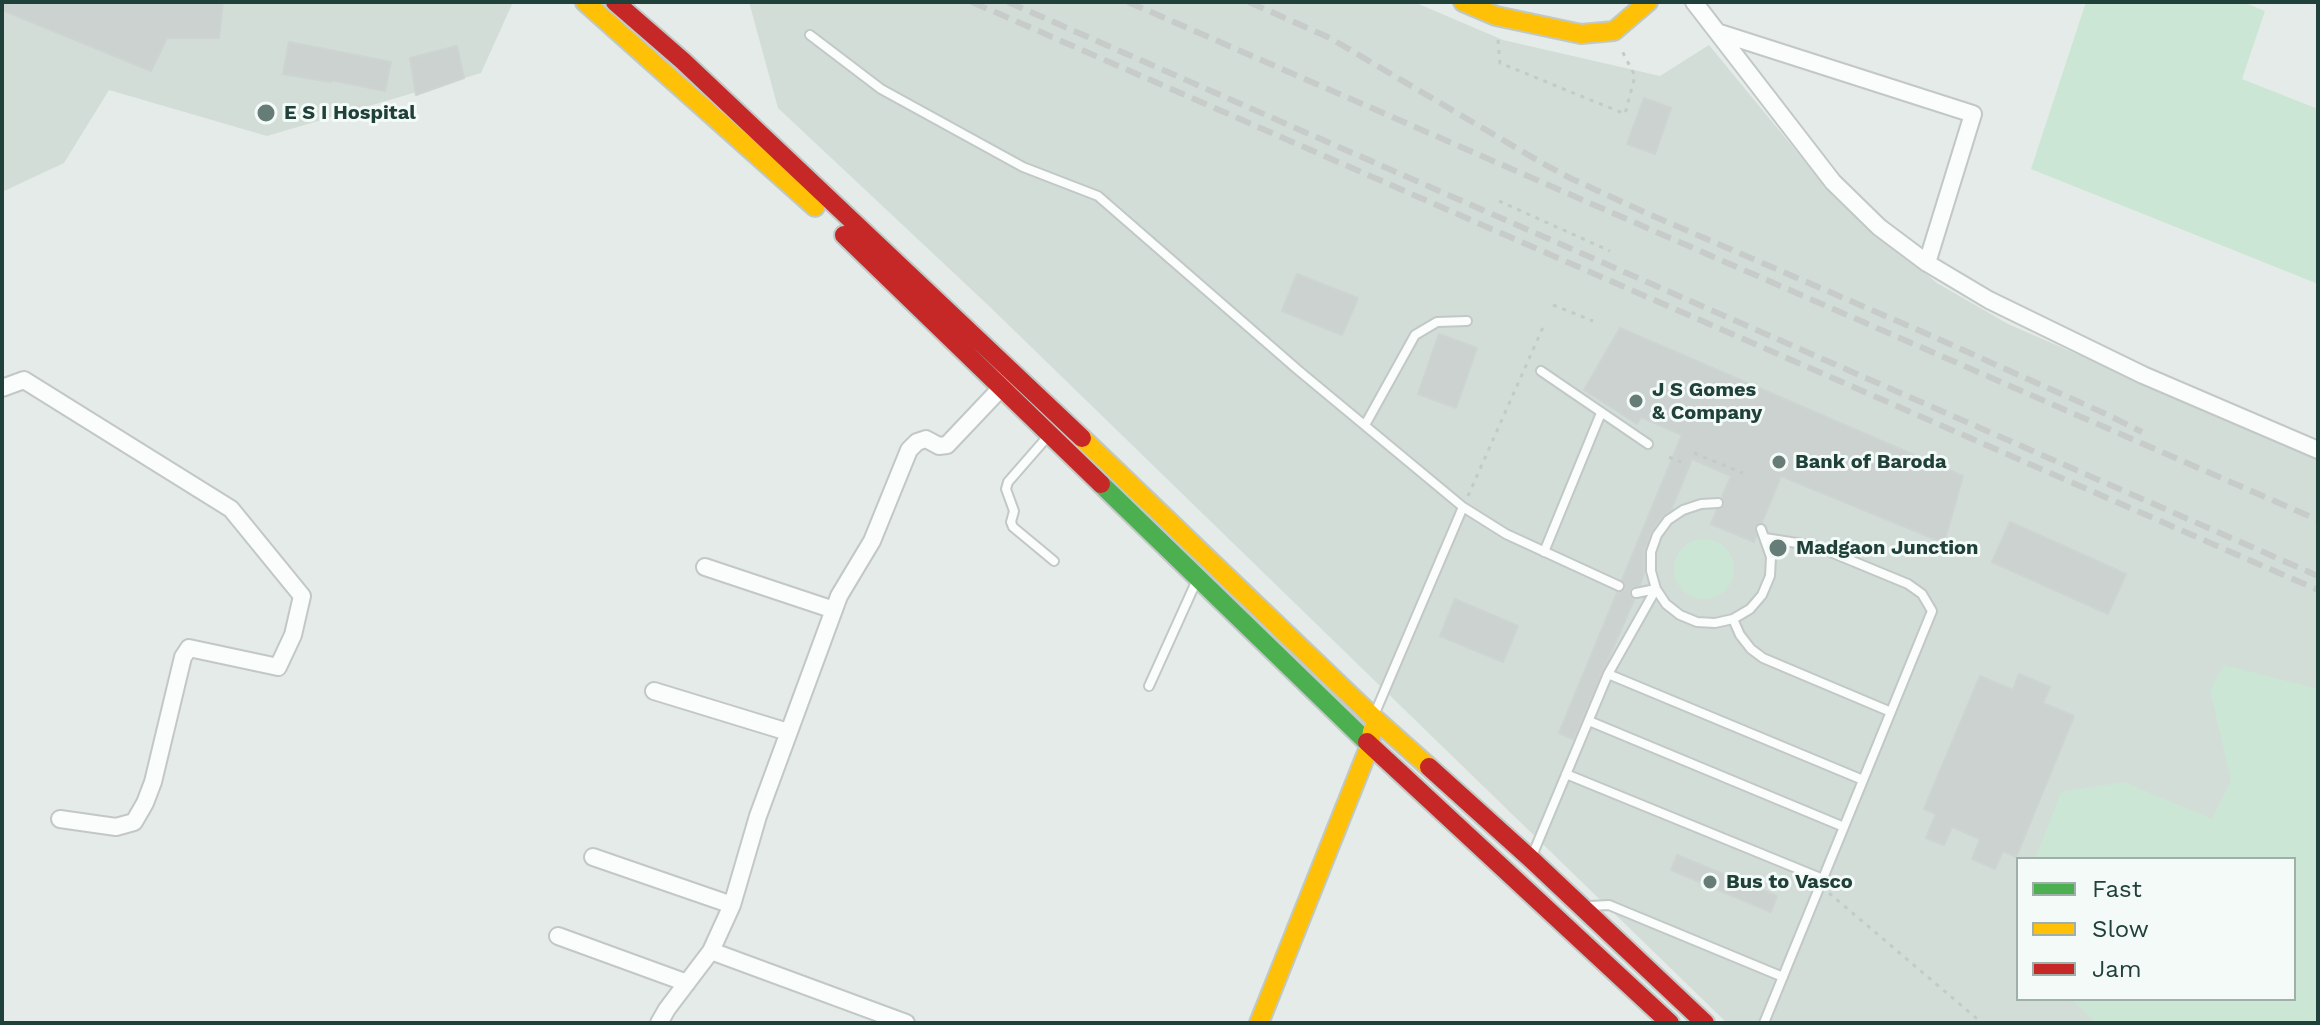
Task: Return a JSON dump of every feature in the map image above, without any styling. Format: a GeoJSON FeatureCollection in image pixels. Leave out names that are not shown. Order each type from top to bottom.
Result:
{"type":"FeatureCollection","features":[{"type":"Feature","properties":{"kind":"main road"},"geometry":{"type":"LineString","coordinates":[[585,2],[819,210],[1370,745],[1670,1023]]}},
{"type":"Feature","properties":{"kind":"main road"},"geometry":{"type":"LineString","coordinates":[[615,2],[683,61],[843,211],[1374,718],[1531,859],[1705,1023]]}},
{"type":"Feature","properties":{"kind":"main road"},"geometry":{"type":"LineString","coordinates":[[1463,2],[1496,16],[1581,34],[1614,31],[1648,2]]}},
{"type":"Feature","properties":{"kind":"main road"},"geometry":{"type":"LineString","coordinates":[[1298,675],[1312,658]]}},
{"type":"Feature","properties":{"kind":"main road"},"geometry":{"type":"LineString","coordinates":[[1259,1023],[1370,745],[1374,718]]}},
{"type":"Feature","properties":{"kind":"street"},"geometry":{"type":"LineString","coordinates":[[1694,2],[1833,182],[1879,227],[1927,263],[1989,300],[2143,375],[2318,450]]}},
{"type":"Feature","properties":{"kind":"street"},"geometry":{"type":"LineString","coordinates":[[1717,32],[1973,114],[1927,263]]}},
{"type":"Feature","properties":{"kind":"street"},"geometry":{"type":"LineString","coordinates":[[2,388],[24,380],[231,509],[302,596],[293,635],[278,667],[189,648],[183,657],[157,769],[145,803],[134,822],[116,827],[60,819]]}},
{"type":"Feature","properties":{"kind":"street"},"geometry":{"type":"LineString","coordinates":[[659,1023],[711,951],[732,905],[758,816],[839,596],[872,541],[909,450],[926,439],[939,446],[947,445],[1001,388]]}},
{"type":"Feature","properties":{"kind":"street"},"geometry":{"type":"LineString","coordinates":[[705,567],[834,610]]}},
{"type":"Feature","properties":{"kind":"street"},"geometry":{"type":"LineString","coordinates":[[654,691],[788,732]]}},
{"type":"Feature","properties":{"kind":"street"},"geometry":{"type":"LineString","coordinates":[[593,857],[732,905]]}},
{"type":"Feature","properties":{"kind":"street"},"geometry":{"type":"LineString","coordinates":[[558,936],[687,983]]}},
{"type":"Feature","properties":{"kind":"street"},"geometry":{"type":"LineString","coordinates":[[711,951],[906,1023]]}},
{"type":"Feature","properties":{"kind":"lane"},"geometry":{"type":"LineString","coordinates":[[810,35],[881,89],[1023,167],[1098,196],[1298,370],[1463,507],[1506,534],[1619,586]]}},
{"type":"Feature","properties":{"kind":"lane"},"geometry":{"type":"LineString","coordinates":[[1365,425],[1415,335],[1437,322],[1467,321]]}},
{"type":"Feature","properties":{"kind":"lane"},"geometry":{"type":"LineString","coordinates":[[1541,371],[1648,444]]}},
{"type":"Feature","properties":{"kind":"lane"},"geometry":{"type":"LineString","coordinates":[[1544,552],[1601,413]]}},
{"type":"Feature","properties":{"kind":"lane"},"geometry":{"type":"LineString","coordinates":[[1049,435],[1006,485],[1014,511],[1013,527],[1054,561]]}},
{"type":"Feature","properties":{"kind":"lane"},"geometry":{"type":"LineString","coordinates":[[1718,503],[1683,510],[1668,520],[1657,535],[1651,552],[1651,571],[1656,589],[1666,604],[1680,615],[1697,622],[1715,623],[1733,619],[1750,609],[1762,595],[1770,576],[1771,557],[1763,534],[1816,546],[1908,584],[1922,594],[1932,611],[1764,1023]]}},
{"type":"Feature","properties":{"kind":"lane"},"geometry":{"type":"LineString","coordinates":[[1374,718],[1463,507]]}},
{"type":"Feature","properties":{"kind":"lane"},"geometry":{"type":"LineString","coordinates":[[1149,686],[1198,577]]}},
{"type":"Feature","properties":{"kind":"lane"},"geometry":{"type":"LineString","coordinates":[[1636,593],[1656,589]]}},
{"type":"Feature","properties":{"kind":"lane"},"geometry":{"type":"LineString","coordinates":[[1515,878],[1531,859],[1608,674],[1656,589]]}},
{"type":"Feature","properties":{"kind":"lane"},"geometry":{"type":"LineString","coordinates":[[1733,619],[1740,635],[1763,658],[1891,712]]}},
{"type":"Feature","properties":{"kind":"lane"},"geometry":{"type":"LineString","coordinates":[[1608,674],[1863,780]]}},
{"type":"Feature","properties":{"kind":"lane"},"geometry":{"type":"LineString","coordinates":[[1589,721],[1844,827]]}},
{"type":"Feature","properties":{"kind":"lane"},"geometry":{"type":"LineString","coordinates":[[1566,774],[1822,882]]}},
{"type":"Feature","properties":{"kind":"lane"},"geometry":{"type":"LineString","coordinates":[[1580,906],[1609,905],[1783,977]]}},
{"type":"Feature","properties":{"kind":"path"},"geometry":{"type":"LineString","coordinates":[[1496,16],[1500,63],[1625,114],[1635,76],[1614,31]]}},
{"type":"Feature","properties":{"kind":"path"},"geometry":{"type":"LineString","coordinates":[[1499,201],[1610,251]]}},
{"type":"Feature","properties":{"kind":"path"},"geometry":{"type":"LineString","coordinates":[[1553,305],[1593,321]]}},
{"type":"Feature","properties":{"kind":"path"},"geometry":{"type":"LineString","coordinates":[[1463,507],[1544,325]]}},
{"type":"Feature","properties":{"kind":"path"},"geometry":{"type":"LineString","coordinates":[[1694,453],[1743,473]]}},
{"type":"Feature","properties":{"kind":"path"},"geometry":{"type":"LineString","coordinates":[[1669,457],[1681,462]]}},
{"type":"Feature","properties":{"kind":"path"},"geometry":{"type":"LineString","coordinates":[[1822,882],[1982,1023]]}},
{"type":"Feature","properties":{"kind":"shaded area","name":"E S I Hospital"},"geometry":{"type":"Polygon","coordinates":[[[2,2],[513,2],[481,73],[267,136],[109,90],[64,163],[2,192],[2,2]]]}},
{"type":"Feature","properties":{"kind":"shaded area","name":"Madgaon Junction"},"geometry":{"type":"Polygon","coordinates":[[[749,2],[1414,2],[1503,40],[1660,76],[1709,45],[1834,197],[1937,283],[2008,324],[2318,459],[2318,1023],[1727,1023],[989,306],[778,108],[749,2]]]}},
{"type":"Feature","properties":{"kind":"green space"},"geometry":{"type":"Polygon","coordinates":[[[2086,2],[2243,2],[2265,11],[2242,79],[2318,109],[2318,284],[2031,169],[2086,2]]]}},
{"type":"Feature","properties":{"kind":"green space"},"geometry":{"type":"Polygon","coordinates":[[[1704,539],[1715,541],[1725,548],[1732,558],[1732,580],[1725,590],[1715,597],[1704,599],[1693,597],[1683,590],[1676,580],[1674,569],[1676,558],[1683,548],[1693,541],[1704,539]]]}},
{"type":"Feature","properties":{"kind":"green space"},"geometry":{"type":"Polygon","coordinates":[[[2224,665],[2318,689],[2318,1023],[2096,1023],[2073,1001],[2296,1001],[2296,857],[2036,857],[2061,792],[2124,782],[2212,819],[2231,781],[2210,690],[2224,665]]]}},
{"type":"Feature","properties":{"kind":"building"},"geometry":{"type":"Polygon","coordinates":[[[2,2],[223,2],[219,38],[167,38],[151,71],[2,10],[2,2]]]}},
{"type":"Feature","properties":{"kind":"building"},"geometry":{"type":"Polygon","coordinates":[[[289,42],[391,62],[385,91],[283,74],[289,42]]]}},
{"type":"Feature","properties":{"kind":"building"},"geometry":{"type":"Polygon","coordinates":[[[457,46],[464,78],[416,95],[410,58],[457,46]]]}},
{"type":"Feature","properties":{"kind":"building"},"geometry":{"type":"Polygon","coordinates":[[[1644,98],[1671,108],[1655,154],[1627,144],[1644,98]]]}},
{"type":"Feature","properties":{"kind":"building"},"geometry":{"type":"Polygon","coordinates":[[[1297,274],[1358,298],[1342,335],[1282,311],[1297,274]]]}},
{"type":"Feature","properties":{"kind":"building"},"geometry":{"type":"Polygon","coordinates":[[[1620,328],[1963,476],[1944,543],[1781,476],[1762,522],[1754,527],[1754,542],[1711,524],[1717,510],[1725,505],[1722,497],[1731,476],[1692,459],[1671,510],[1663,515],[1650,533],[1640,585],[1630,590],[1629,595],[1634,600],[1573,739],[1559,733],[1617,593],[1626,588],[1622,580],[1682,435],[1641,417],[1637,424],[1584,390],[1620,328]]]}},
{"type":"Feature","properties":{"kind":"building"},"geometry":{"type":"Polygon","coordinates":[[[1439,334],[1477,348],[1456,408],[1418,394],[1439,334]]]}},
{"type":"Feature","properties":{"kind":"building"},"geometry":{"type":"Polygon","coordinates":[[[2010,522],[2126,574],[2108,614],[1992,562],[2010,522]]]}},
{"type":"Feature","properties":{"kind":"building"},"geometry":{"type":"Polygon","coordinates":[[[1455,599],[1518,626],[1503,662],[1440,636],[1455,599]]]}},
{"type":"Feature","properties":{"kind":"building"},"geometry":{"type":"Polygon","coordinates":[[[2019,674],[2050,687],[2043,703],[2074,716],[2016,857],[2003,851],[1995,869],[1972,859],[1980,839],[1952,827],[1944,845],[1926,838],[1936,814],[1924,809],[1980,676],[2013,690],[2019,674]]]}},
{"type":"Feature","properties":{"kind":"building"},"geometry":{"type":"Polygon","coordinates":[[[1677,855],[1777,896],[1771,912],[1671,870],[1677,855]]]}},
{"type":"Feature","properties":{"kind":"railway"},"geometry":{"type":"LineString","coordinates":[[972,2],[2318,590]]}},
{"type":"Feature","properties":{"kind":"railway"},"geometry":{"type":"LineString","coordinates":[[1008,2],[2318,576]]}},
{"type":"Feature","properties":{"kind":"railway"},"geometry":{"type":"LineString","coordinates":[[1128,2],[2318,520]]}},
{"type":"Feature","properties":{"kind":"railway"},"geometry":{"type":"LineString","coordinates":[[1249,2],[1330,38],[1570,178],[1925,333],[2142,432]]}},
{"type":"Feature","properties":{"kind":"traffic: fast"},"geometry":{"type":"LineString","coordinates":[[1101,484],[1367,742]]}},
{"type":"Feature","properties":{"kind":"traffic: slow"},"geometry":{"type":"LineString","coordinates":[[585,2],[815,207]]}},
{"type":"Feature","properties":{"kind":"traffic: slow"},"geometry":{"type":"LineString","coordinates":[[1463,2],[1496,16],[1581,34],[1614,31],[1648,2]]}},
{"type":"Feature","properties":{"kind":"traffic: slow"},"geometry":{"type":"LineString","coordinates":[[1082,438],[1429,767]]}},
{"type":"Feature","properties":{"kind":"traffic: slow"},"geometry":{"type":"LineString","coordinates":[[1259,1023],[1370,745],[1372,731]]}},
{"type":"Feature","properties":{"kind":"traffic: jam"},"geometry":{"type":"LineString","coordinates":[[615,2],[683,61],[1082,438]]}},
{"type":"Feature","properties":{"kind":"traffic: jam"},"geometry":{"type":"LineString","coordinates":[[844,235],[1101,484]]}},
{"type":"Feature","properties":{"kind":"traffic: jam"},"geometry":{"type":"LineString","coordinates":[[1367,742],[1670,1023]]}},
{"type":"Feature","properties":{"kind":"traffic: jam"},"geometry":{"type":"LineString","coordinates":[[1429,767],[1705,1023]]}},
{"type":"Feature","properties":{"kind":"place","name":"E S I Hospital"},"geometry":{"type":"Point","coordinates":[266,113]}},
{"type":"Feature","properties":{"kind":"place","name":"J S Gomes & Company"},"geometry":{"type":"Point","coordinates":[1636,401]}},
{"type":"Feature","properties":{"kind":"place","name":"Bank of Baroda"},"geometry":{"type":"Point","coordinates":[1779,462]}},
{"type":"Feature","properties":{"kind":"place","name":"Madgaon Junction"},"geometry":{"type":"Point","coordinates":[1778,548]}},
{"type":"Feature","properties":{"kind":"place","name":"Bus to Vasco"},"geometry":{"type":"Point","coordinates":[1710,882]}}]}
